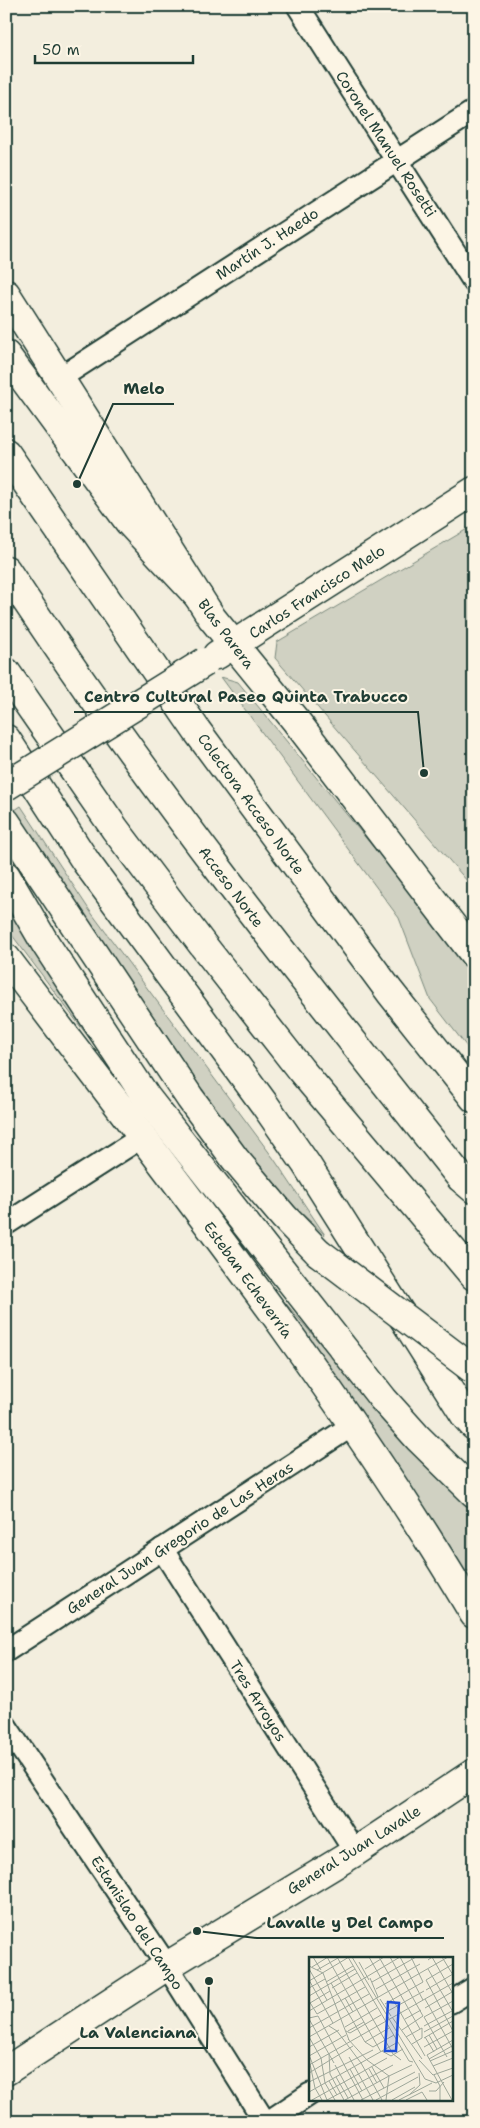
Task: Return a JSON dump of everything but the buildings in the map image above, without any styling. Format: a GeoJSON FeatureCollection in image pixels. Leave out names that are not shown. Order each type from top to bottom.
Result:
{"type":"FeatureCollection","features":[{"type":"Feature","properties":{"kind":"main road","name":"Blas Parera"},"geometry":{"type":"LineString","coordinates":[[6,294],[198,596],[233,646],[296,721],[474,954]]}},
{"type":"Feature","properties":{"kind":"main road"},"geometry":{"type":"LineString","coordinates":[[6,355],[129,522],[198,596]]}},
{"type":"Feature","properties":{"kind":"main road","name":"Colectora Acceso Norte"},"geometry":{"type":"LineString","coordinates":[[6,453],[197,731],[390,992],[474,1098]]}},
{"type":"Feature","properties":{"kind":"main road","name":"Carlos Francisco Melo"},"geometry":{"type":"LineString","coordinates":[[6,786],[233,646],[474,491]]}},
{"type":"Feature","properties":{"kind":"main road","name":"Acceso Norte"},"geometry":{"type":"LineString","coordinates":[[6,570],[88,692],[203,850],[455,1171],[474,1189]]}},
{"type":"Feature","properties":{"kind":"main road"},"geometry":{"type":"LineString","coordinates":[[6,672],[115,829],[202,944],[306,1076],[474,1276]]}},
{"type":"Feature","properties":{"kind":"main road"},"geometry":{"type":"LineString","coordinates":[[6,739],[86,862],[306,1164],[466,1418],[474,1426]]}},
{"type":"Feature","properties":{"kind":"main road"},"geometry":{"type":"LineString","coordinates":[[6,822],[196,1106],[241,1166],[284,1218],[318,1252],[474,1370]]}},
{"type":"Feature","properties":{"kind":"main road"},"geometry":{"type":"LineString","coordinates":[[6,876],[45,943],[146,1097],[383,1399],[418,1438],[474,1493]]}},
{"type":"Feature","properties":{"kind":"main road","name":"Esteban Echeverría"},"geometry":{"type":"LineString","coordinates":[[6,958],[250,1281],[461,1575],[474,1614]]}},
{"type":"Feature","properties":{"kind":"main road","name":"General Juan Lavalle"},"geometry":{"type":"LineString","coordinates":[[6,2071],[167,1966],[354,1852],[474,1773]]}},
{"type":"Feature","properties":{"kind":"street","name":"Coronel Manuel Rosetti"},"geometry":{"type":"LineString","coordinates":[[298,6],[474,282]]}},
{"type":"Feature","properties":{"kind":"street","name":"Martín J. Haedo"},"geometry":{"type":"LineString","coordinates":[[60,378],[474,111]]}},
{"type":"Feature","properties":{"kind":"street"},"geometry":{"type":"LineString","coordinates":[[6,1224],[142,1138]]}},
{"type":"Feature","properties":{"kind":"street","name":"General Juan Gregorio de Las Heras"},"geometry":{"type":"LineString","coordinates":[[6,1651],[353,1425]]}},
{"type":"Feature","properties":{"kind":"street","name":"Tres Arroyos"},"geometry":{"type":"LineString","coordinates":[[162,1549],[354,1852]]}},
{"type":"Feature","properties":{"kind":"street","name":"Estanislao del Campo"},"geometry":{"type":"LineString","coordinates":[[6,1726],[167,1966],[267,2122]]}},
{"type":"Feature","properties":{"kind":"street"},"geometry":{"type":"LineString","coordinates":[[452,2001],[474,1988]]}},
{"type":"Feature","properties":{"kind":"street"},"geometry":{"type":"LineString","coordinates":[[267,2122],[309,2095]]}},
{"type":"Feature","properties":{"kind":"shaded area"},"geometry":{"type":"Polygon","coordinates":[[[474,525],[474,889],[275,658],[277,642],[474,525]]]}},
{"type":"Feature","properties":{"kind":"shaded area"},"geometry":{"type":"Polygon","coordinates":[[[221,677],[238,682],[474,970],[474,1056],[430,999],[399,918],[221,677]]]}},
{"type":"Feature","properties":{"kind":"shaded area"},"geometry":{"type":"Polygon","coordinates":[[[21,806],[90,911],[274,1159],[325,1235],[297,1209],[240,1146],[15,810],[21,806]]]}},
{"type":"Feature","properties":{"kind":"shaded area"},"geometry":{"type":"Polygon","coordinates":[[[6,894],[134,1098],[6,927],[6,894]]]}},
{"type":"Feature","properties":{"kind":"shaded area"},"geometry":{"type":"Polygon","coordinates":[[[254,1266],[424,1465],[474,1509],[474,1572],[459,1569],[254,1266]]]}},
{"type":"Feature","properties":{"kind":"place","name":"Melo"},"geometry":{"type":"Point","coordinates":[77,484]}},
{"type":"Feature","properties":{"kind":"place","name":"Centro Cultural Paseo Quinta Trabucco"},"geometry":{"type":"Point","coordinates":[424,773]}},
{"type":"Feature","properties":{"kind":"place","name":"Lavalle y Del Campo"},"geometry":{"type":"Point","coordinates":[197,1931]}},
{"type":"Feature","properties":{"kind":"place","name":"La Valenciana"},"geometry":{"type":"Point","coordinates":[209,1981]}}]}
